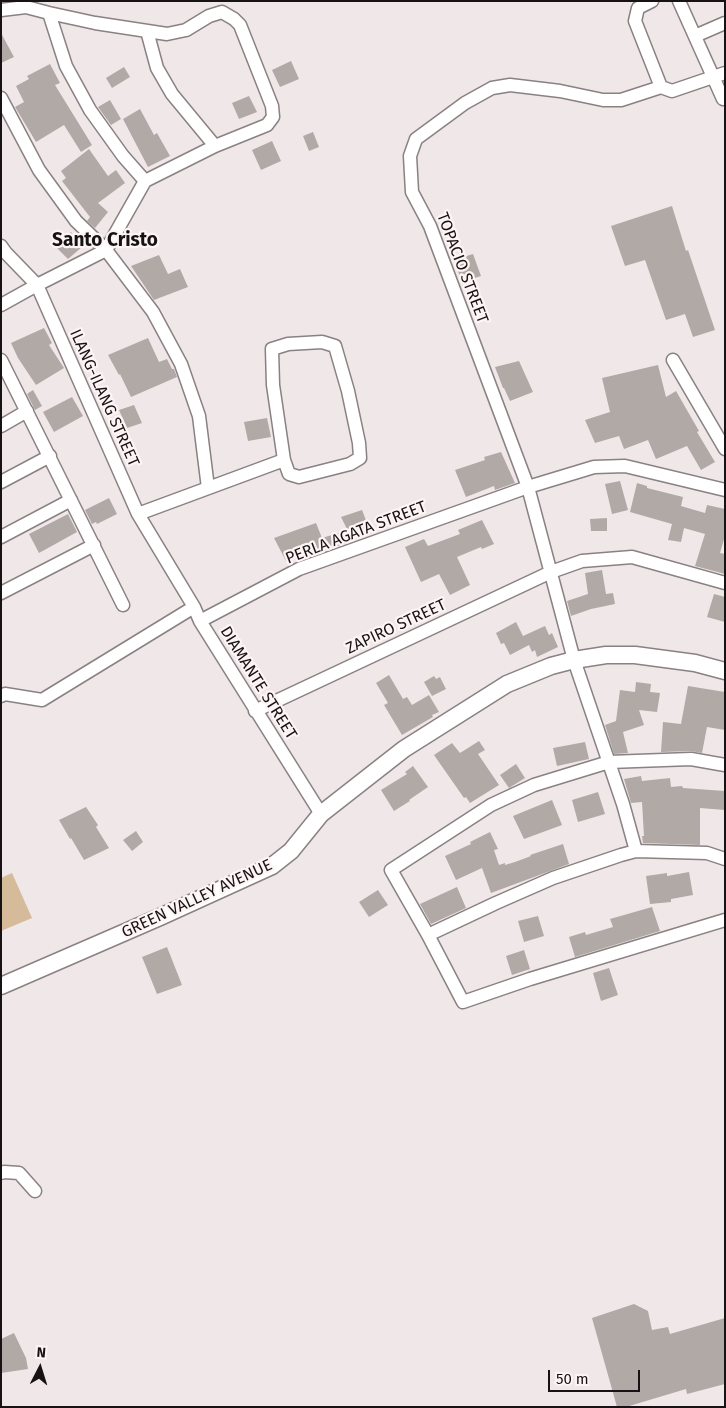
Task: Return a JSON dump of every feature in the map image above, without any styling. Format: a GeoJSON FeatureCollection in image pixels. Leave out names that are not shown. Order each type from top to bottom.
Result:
{"type":"FeatureCollection","features":[{"type":"Feature","properties":{"kind":"street"},"geometry":{"type":"LineString","coordinates":[[652,1],[638,8],[635,20],[661,87]]}},
{"type":"Feature","properties":{"kind":"street"},"geometry":{"type":"LineString","coordinates":[[680,1],[695,36],[719,75],[723,99]]}},
{"type":"Feature","properties":{"kind":"street"},"geometry":{"type":"LineString","coordinates":[[1,10],[26,6],[49,13],[167,34],[186,30],[209,16],[222,12],[240,25],[272,106],[273,117],[267,125],[215,146],[145,181],[106,250],[1,305]]}},
{"type":"Feature","properties":{"kind":"street"},"geometry":{"type":"LineString","coordinates":[[49,13],[66,66],[90,110],[123,156],[145,181]]}},
{"type":"Feature","properties":{"kind":"street"},"geometry":{"type":"LineString","coordinates":[[695,36],[725,23]]}},
{"type":"Feature","properties":{"kind":"street"},"geometry":{"type":"LineString","coordinates":[[146,31],[157,68],[172,94],[215,146]]}},
{"type":"Feature","properties":{"kind":"street","name":"TOPACIO STREET"},"geometry":{"type":"LineString","coordinates":[[636,851],[623,804],[574,660],[528,487],[430,226],[412,192],[410,156],[416,139],[466,103],[492,88],[510,85],[560,91],[603,100],[622,100],[661,87],[672,91],[719,75]]}},
{"type":"Feature","properties":{"kind":"street"},"geometry":{"type":"LineString","coordinates":[[1,98],[39,170],[76,221],[106,250],[153,312],[181,364],[199,416],[208,488]]}},
{"type":"Feature","properties":{"kind":"street","name":"ILANG-ILANG STREET"},"geometry":{"type":"LineString","coordinates":[[1,246],[37,285],[138,514],[170,568]]}},
{"type":"Feature","properties":{"kind":"street"},"geometry":{"type":"LineString","coordinates":[[322,342],[335,346],[348,391],[359,443],[360,458],[350,464],[299,477],[288,474],[284,460],[273,386],[272,349],[288,344],[322,342]]}},
{"type":"Feature","properties":{"kind":"street"},"geometry":{"type":"LineString","coordinates":[[673,360],[725,449]]}},
{"type":"Feature","properties":{"kind":"street"},"geometry":{"type":"LineString","coordinates":[[2,365],[50,456],[123,605]]}},
{"type":"Feature","properties":{"kind":"street"},"geometry":{"type":"LineString","coordinates":[[1,426],[27,412]]}},
{"type":"Feature","properties":{"kind":"street"},"geometry":{"type":"LineString","coordinates":[[1,482],[50,456]]}},
{"type":"Feature","properties":{"kind":"street"},"geometry":{"type":"LineString","coordinates":[[138,514],[284,460]]}},
{"type":"Feature","properties":{"kind":"street","name":"PERLA AGATA STREET"},"geometry":{"type":"LineString","coordinates":[[200,621],[299,569],[528,487],[594,468],[625,466],[725,490]]}},
{"type":"Feature","properties":{"kind":"street"},"geometry":{"type":"LineString","coordinates":[[1,537],[72,500]]}},
{"type":"Feature","properties":{"kind":"street"},"geometry":{"type":"LineString","coordinates":[[1,593],[94,545]]}},
{"type":"Feature","properties":{"kind":"street","name":"ZAPIRO STREET"},"geometry":{"type":"LineString","coordinates":[[255,711],[552,572],[582,561],[632,557],[725,583]]}},
{"type":"Feature","properties":{"kind":"street","name":"DIAMANTE STREET"},"geometry":{"type":"LineString","coordinates":[[170,568],[194,607],[200,621],[320,814]]}},
{"type":"Feature","properties":{"kind":"street"},"geometry":{"type":"LineString","coordinates":[[1,696],[5,694],[42,700],[194,607]]}},
{"type":"Feature","properties":{"kind":"street","name":"GREEN VALLEY AVENUE"},"geometry":{"type":"LineString","coordinates":[[1,986],[272,866],[291,850],[320,814],[404,750],[507,684],[551,666],[606,655],[635,655],[695,663],[725,671]]}},
{"type":"Feature","properties":{"kind":"street"},"geometry":{"type":"LineString","coordinates":[[725,765],[691,760],[609,762],[534,785],[491,805],[391,870],[463,1002],[539,976],[725,920]]}},
{"type":"Feature","properties":{"kind":"street"},"geometry":{"type":"LineString","coordinates":[[428,935],[553,878],[636,851],[707,853],[725,859]]}},
{"type":"Feature","properties":{"kind":"street"},"geometry":{"type":"LineString","coordinates":[[1,1173],[19,1173],[35,1191]]}},
{"type":"Feature","properties":{"kind":"shaded area"},"geometry":{"type":"Polygon","coordinates":[[[12,873],[32,918],[1,931],[1,878],[12,873]]]}},
{"type":"Feature","properties":{"kind":"building"},"geometry":{"type":"Polygon","coordinates":[[[1,33],[14,57],[1,63],[1,33]]]}},
{"type":"Feature","properties":{"kind":"building"},"geometry":{"type":"Polygon","coordinates":[[[291,61],[299,79],[280,87],[272,70],[291,61]]]}},
{"type":"Feature","properties":{"kind":"building"},"geometry":{"type":"Polygon","coordinates":[[[50,64],[60,83],[55,85],[92,145],[81,152],[64,125],[36,142],[15,107],[24,102],[16,86],[29,79],[27,76],[50,64]]]}},
{"type":"Feature","properties":{"kind":"building"},"geometry":{"type":"Polygon","coordinates":[[[124,67],[130,77],[112,88],[106,78],[124,67]]]}},
{"type":"Feature","properties":{"kind":"building"},"geometry":{"type":"Polygon","coordinates":[[[249,96],[257,112],[239,119],[232,103],[249,96]]]}},
{"type":"Feature","properties":{"kind":"building"},"geometry":{"type":"Polygon","coordinates":[[[110,100],[121,119],[111,125],[98,107],[110,100]]]}},
{"type":"Feature","properties":{"kind":"building"},"geometry":{"type":"Polygon","coordinates":[[[140,109],[154,135],[157,133],[170,156],[148,167],[123,119],[140,109]]]}},
{"type":"Feature","properties":{"kind":"building"},"geometry":{"type":"Polygon","coordinates":[[[313,132],[319,147],[309,151],[303,136],[313,132]]]}},
{"type":"Feature","properties":{"kind":"building"},"geometry":{"type":"Polygon","coordinates":[[[272,141],[281,161],[261,170],[252,150],[272,141]]]}},
{"type":"Feature","properties":{"kind":"building"},"geometry":{"type":"Polygon","coordinates":[[[89,149],[108,176],[116,170],[125,183],[98,203],[108,212],[95,228],[87,221],[90,217],[62,181],[66,178],[61,171],[89,149]]]}},
{"type":"Feature","properties":{"kind":"building"},"geometry":{"type":"Polygon","coordinates":[[[672,206],[686,251],[688,250],[715,330],[693,337],[685,314],[666,320],[645,260],[625,266],[611,226],[672,206]]]}},
{"type":"Feature","properties":{"kind":"building"},"geometry":{"type":"Polygon","coordinates":[[[71,232],[82,247],[68,259],[55,246],[71,232]]]}},
{"type":"Feature","properties":{"kind":"building"},"geometry":{"type":"Polygon","coordinates":[[[473,254],[481,276],[462,282],[454,260],[473,254]]]}},
{"type":"Feature","properties":{"kind":"building"},"geometry":{"type":"Polygon","coordinates":[[[159,255],[168,274],[180,269],[188,287],[154,300],[131,266],[159,255]]]}},
{"type":"Feature","properties":{"kind":"building"},"geometry":{"type":"Polygon","coordinates":[[[44,328],[52,343],[49,345],[64,368],[36,385],[18,358],[11,343],[44,328]]]}},
{"type":"Feature","properties":{"kind":"building"},"geometry":{"type":"Polygon","coordinates":[[[148,338],[159,362],[167,359],[177,377],[131,397],[108,355],[148,338]]]}},
{"type":"Feature","properties":{"kind":"building"},"geometry":{"type":"Polygon","coordinates":[[[519,361],[533,392],[510,401],[495,367],[519,361]]]}},
{"type":"Feature","properties":{"kind":"building"},"geometry":{"type":"Polygon","coordinates":[[[658,365],[666,397],[676,391],[715,462],[701,470],[687,446],[656,459],[648,440],[624,449],[619,436],[595,443],[585,420],[610,412],[602,378],[658,365]]]}},
{"type":"Feature","properties":{"kind":"building"},"geometry":{"type":"Polygon","coordinates":[[[33,390],[42,406],[35,410],[27,394],[33,390]]]}},
{"type":"Feature","properties":{"kind":"building"},"geometry":{"type":"Polygon","coordinates":[[[72,397],[83,416],[54,432],[43,412],[72,397]]]}},
{"type":"Feature","properties":{"kind":"building"},"geometry":{"type":"Polygon","coordinates":[[[134,405],[142,423],[127,428],[119,410],[134,405]]]}},
{"type":"Feature","properties":{"kind":"building"},"geometry":{"type":"Polygon","coordinates":[[[267,418],[271,437],[248,441],[244,422],[267,418]]]}},
{"type":"Feature","properties":{"kind":"building"},"geometry":{"type":"Polygon","coordinates":[[[501,452],[515,483],[495,490],[494,486],[466,497],[455,470],[485,460],[484,457],[501,452]]]}},
{"type":"Feature","properties":{"kind":"building"},"geometry":{"type":"Polygon","coordinates":[[[620,481],[628,510],[612,514],[605,484],[620,481]]]}},
{"type":"Feature","properties":{"kind":"building"},"geometry":{"type":"Polygon","coordinates":[[[637,483],[647,486],[647,488],[683,497],[681,506],[705,513],[707,505],[725,509],[725,536],[720,553],[725,554],[725,574],[695,566],[705,534],[684,528],[681,542],[668,540],[672,524],[630,512],[637,483]]]}},
{"type":"Feature","properties":{"kind":"building"},"geometry":{"type":"Polygon","coordinates":[[[109,498],[117,514],[97,524],[96,522],[92,524],[85,510],[109,498]]]}},
{"type":"Feature","properties":{"kind":"building"},"geometry":{"type":"Polygon","coordinates":[[[362,510],[369,528],[350,535],[341,517],[362,510]]]}},
{"type":"Feature","properties":{"kind":"building"},"geometry":{"type":"Polygon","coordinates":[[[68,514],[77,532],[39,553],[29,534],[68,514]]]}},
{"type":"Feature","properties":{"kind":"building"},"geometry":{"type":"Polygon","coordinates":[[[607,518],[607,531],[591,531],[590,519],[607,518]]]}},
{"type":"Feature","properties":{"kind":"building"},"geometry":{"type":"Polygon","coordinates":[[[482,520],[494,544],[457,557],[470,585],[450,595],[439,574],[421,582],[405,547],[424,539],[428,546],[460,534],[458,530],[482,520]]]}},
{"type":"Feature","properties":{"kind":"building"},"geometry":{"type":"Polygon","coordinates":[[[316,523],[322,538],[345,531],[351,542],[338,546],[337,544],[311,553],[310,551],[286,561],[274,538],[316,523]]]}},
{"type":"Feature","properties":{"kind":"building"},"geometry":{"type":"Polygon","coordinates":[[[602,570],[606,594],[613,593],[615,604],[571,616],[567,601],[588,594],[585,573],[602,570]]]}},
{"type":"Feature","properties":{"kind":"building"},"geometry":{"type":"Polygon","coordinates":[[[714,594],[725,597],[725,622],[707,617],[714,594]]]}},
{"type":"Feature","properties":{"kind":"building"},"geometry":{"type":"Polygon","coordinates":[[[516,622],[523,636],[545,626],[549,635],[552,633],[558,647],[537,657],[535,650],[532,652],[529,645],[510,655],[504,643],[501,644],[496,633],[516,622]]]}},
{"type":"Feature","properties":{"kind":"building"},"geometry":{"type":"Polygon","coordinates":[[[389,675],[403,699],[407,697],[412,705],[429,695],[439,712],[402,735],[384,705],[388,703],[376,683],[389,675]]]}},
{"type":"Feature","properties":{"kind":"building"},"geometry":{"type":"Polygon","coordinates":[[[434,676],[436,679],[440,677],[446,689],[432,696],[424,682],[434,676]]]}},
{"type":"Feature","properties":{"kind":"building"},"geometry":{"type":"Polygon","coordinates":[[[636,682],[651,684],[650,692],[660,693],[657,712],[639,710],[644,725],[623,732],[628,753],[614,754],[605,725],[616,721],[620,690],[635,692],[636,682]]]}},
{"type":"Feature","properties":{"kind":"building"},"geometry":{"type":"Polygon","coordinates":[[[688,686],[725,692],[725,730],[707,727],[702,753],[691,751],[661,752],[663,722],[681,724],[688,686]]]}},
{"type":"Feature","properties":{"kind":"building"},"geometry":{"type":"Polygon","coordinates":[[[479,741],[485,750],[478,754],[499,785],[470,803],[466,797],[464,798],[434,755],[452,743],[460,753],[479,741]]]}},
{"type":"Feature","properties":{"kind":"building"},"geometry":{"type":"Polygon","coordinates":[[[585,742],[589,759],[557,766],[553,748],[585,742]]]}},
{"type":"Feature","properties":{"kind":"building"},"geometry":{"type":"Polygon","coordinates":[[[516,764],[525,778],[509,788],[500,775],[516,764]]]}},
{"type":"Feature","properties":{"kind":"building"},"geometry":{"type":"Polygon","coordinates":[[[413,766],[428,787],[394,811],[381,790],[407,774],[405,772],[413,766]]]}},
{"type":"Feature","properties":{"kind":"building"},"geometry":{"type":"Polygon","coordinates":[[[641,776],[642,781],[670,778],[671,787],[682,786],[683,788],[725,791],[725,810],[700,808],[700,845],[643,843],[642,802],[631,803],[624,779],[641,776]]]}},
{"type":"Feature","properties":{"kind":"building"},"geometry":{"type":"Polygon","coordinates":[[[598,792],[605,814],[578,822],[572,800],[598,792]]]}},
{"type":"Feature","properties":{"kind":"building"},"geometry":{"type":"Polygon","coordinates":[[[552,800],[562,825],[524,839],[513,816],[552,800]]]}},
{"type":"Feature","properties":{"kind":"building"},"geometry":{"type":"Polygon","coordinates":[[[86,807],[98,825],[96,827],[109,848],[84,860],[59,820],[86,807]]]}},
{"type":"Feature","properties":{"kind":"building"},"geometry":{"type":"Polygon","coordinates":[[[136,831],[143,842],[132,851],[123,840],[136,831]]]}},
{"type":"Feature","properties":{"kind":"building"},"geometry":{"type":"Polygon","coordinates":[[[490,832],[498,849],[494,850],[499,865],[515,862],[563,844],[569,864],[491,893],[482,868],[456,880],[445,856],[471,844],[470,842],[490,832]]]}},
{"type":"Feature","properties":{"kind":"building"},"geometry":{"type":"Polygon","coordinates":[[[689,872],[693,895],[671,899],[671,902],[650,904],[646,876],[667,873],[667,876],[689,872]]]}},
{"type":"Feature","properties":{"kind":"building"},"geometry":{"type":"Polygon","coordinates":[[[457,887],[466,908],[431,924],[420,904],[457,887]]]}},
{"type":"Feature","properties":{"kind":"building"},"geometry":{"type":"Polygon","coordinates":[[[378,890],[388,905],[369,917],[359,902],[378,890]]]}},
{"type":"Feature","properties":{"kind":"building"},"geometry":{"type":"Polygon","coordinates":[[[652,907],[660,931],[575,957],[569,937],[585,932],[586,935],[613,927],[610,919],[652,907]]]}},
{"type":"Feature","properties":{"kind":"building"},"geometry":{"type":"Polygon","coordinates":[[[538,916],[544,936],[524,942],[518,921],[538,916]]]}},
{"type":"Feature","properties":{"kind":"building"},"geometry":{"type":"Polygon","coordinates":[[[167,947],[182,985],[157,994],[142,957],[167,947]]]}},
{"type":"Feature","properties":{"kind":"building"},"geometry":{"type":"Polygon","coordinates":[[[524,950],[530,969],[512,975],[506,956],[524,950]]]}},
{"type":"Feature","properties":{"kind":"building"},"geometry":{"type":"Polygon","coordinates":[[[609,968],[618,995],[601,1001],[593,973],[609,968]]]}},
{"type":"Feature","properties":{"kind":"building"},"geometry":{"type":"Polygon","coordinates":[[[634,1304],[648,1311],[652,1330],[668,1327],[670,1334],[725,1318],[725,1384],[687,1394],[686,1389],[626,1407],[617,1407],[592,1318],[634,1304]]]}},
{"type":"Feature","properties":{"kind":"building"},"geometry":{"type":"Polygon","coordinates":[[[14,1333],[26,1358],[28,1369],[1,1373],[1,1339],[14,1333]]]}},
{"type":"Feature","properties":{"kind":"district","name":"Santo Cristo"},"geometry":{"type":"Point","coordinates":[105,241]}}]}
